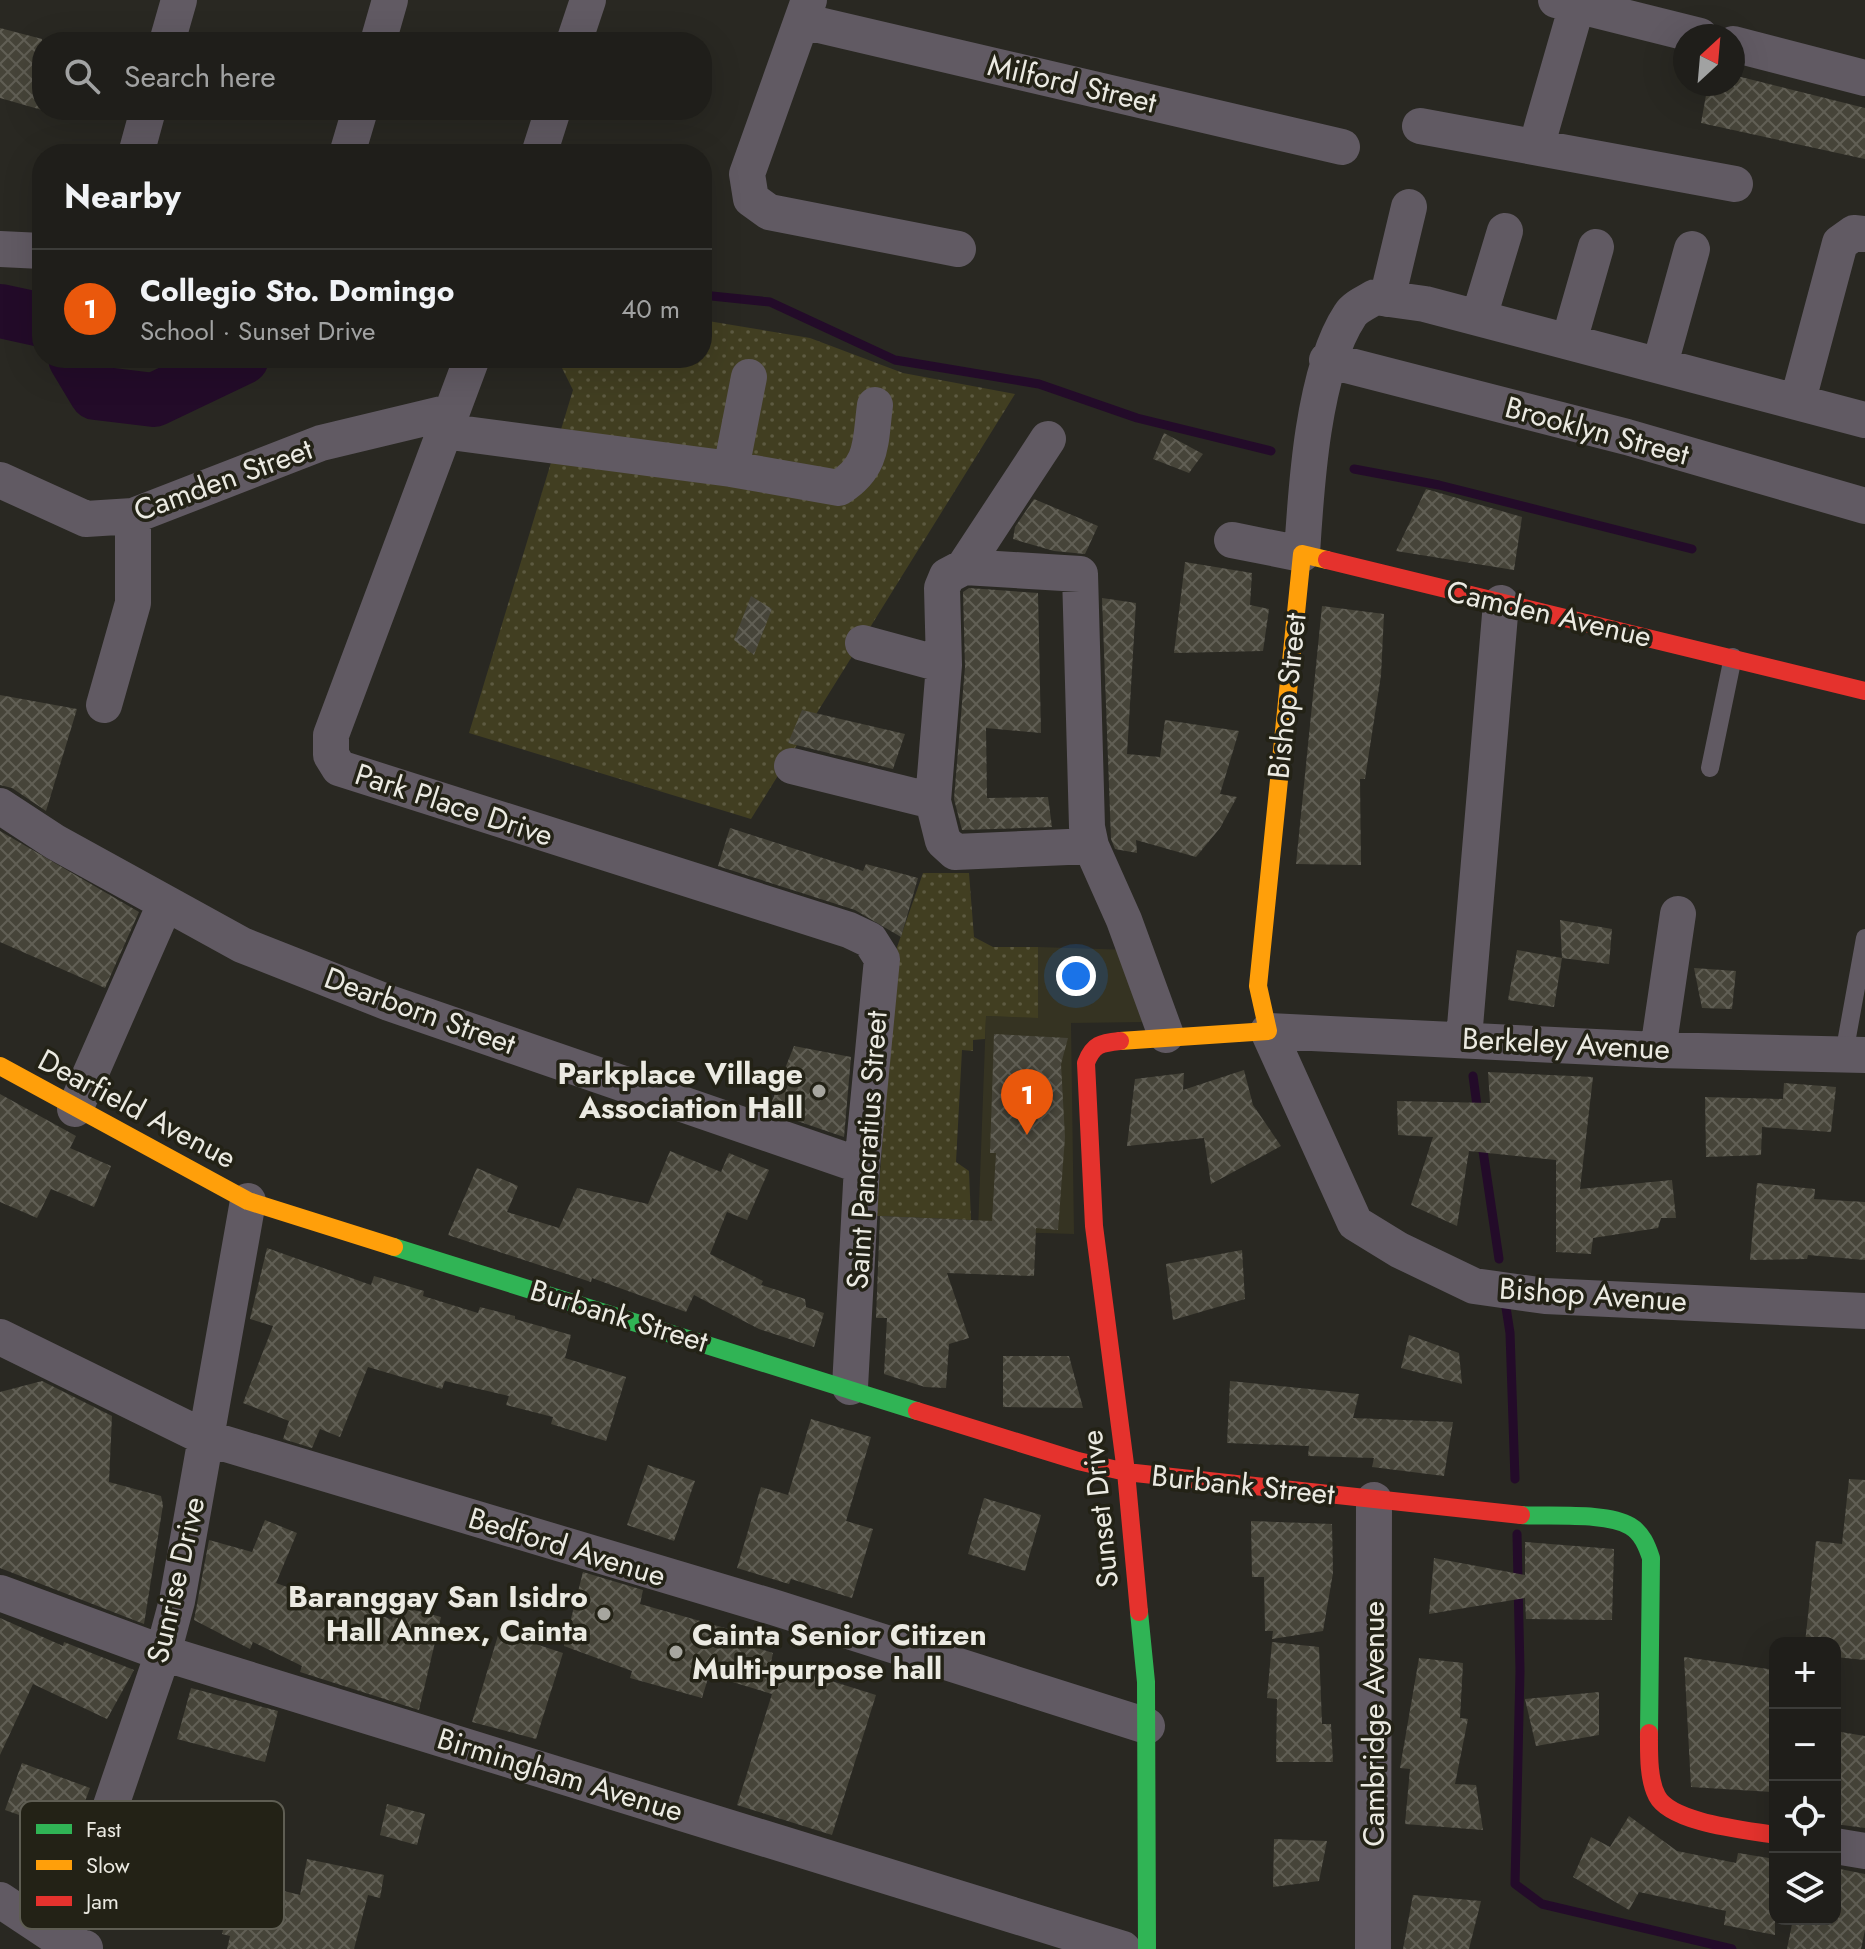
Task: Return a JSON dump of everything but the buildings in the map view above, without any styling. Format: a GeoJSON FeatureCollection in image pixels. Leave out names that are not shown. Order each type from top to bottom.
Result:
{"type":"FeatureCollection","features":[{"type":"Feature","properties":{"kind":"street"},"geometry":{"type":"LineString","coordinates":[[170,32],[179,0]]}},
{"type":"Feature","properties":{"kind":"street"},"geometry":{"type":"LineString","coordinates":[[381,32],[390,0]]}},
{"type":"Feature","properties":{"kind":"street"},"geometry":{"type":"LineString","coordinates":[[577,32],[588,0]]}},
{"type":"Feature","properties":{"kind":"street"},"geometry":{"type":"LineString","coordinates":[[1537,144],[1566,2],[1673,29]]}},
{"type":"Feature","properties":{"kind":"street"},"geometry":{"type":"LineString","coordinates":[[806,11],[747,174],[751,199],[769,212],[958,249]]}},
{"type":"Feature","properties":{"kind":"street","name":"Milford Street"},"geometry":{"type":"LineString","coordinates":[[806,11],[1342,147]]}},
{"type":"Feature","properties":{"kind":"street"},"geometry":{"type":"LineString","coordinates":[[1745,47],[1865,78]]}},
{"type":"Feature","properties":{"kind":"street"},"geometry":{"type":"LineString","coordinates":[[139,144],[145,120]]}},
{"type":"Feature","properties":{"kind":"street"},"geometry":{"type":"LineString","coordinates":[[350,144],[357,120]]}},
{"type":"Feature","properties":{"kind":"street"},"geometry":{"type":"LineString","coordinates":[[542,144],[550,120]]}},
{"type":"Feature","properties":{"kind":"street"},"geometry":{"type":"LineString","coordinates":[[1420,126],[1537,144],[1735,184]]}},
{"type":"Feature","properties":{"kind":"street"},"geometry":{"type":"LineString","coordinates":[[1409,207],[1387,299],[1479,317],[1865,420]]}},
{"type":"Feature","properties":{"kind":"street"},"geometry":{"type":"LineString","coordinates":[[1479,317],[1505,231]]}},
{"type":"Feature","properties":{"kind":"street"},"geometry":{"type":"LineString","coordinates":[[1798,400],[1840,243],[1854,233],[1865,234]]}},
{"type":"Feature","properties":{"kind":"street"},"geometry":{"type":"LineString","coordinates":[[1569,341],[1596,247]]}},
{"type":"Feature","properties":{"kind":"street"},"geometry":{"type":"LineString","coordinates":[[0,249],[32,251]]}},
{"type":"Feature","properties":{"kind":"street"},"geometry":{"type":"LineString","coordinates":[[1660,364],[1692,249]]}},
{"type":"Feature","properties":{"kind":"street","name":"Bishop Street"},"geometry":{"type":"LineString","coordinates":[[1268,1031],[1258,986],[1302,554],[1304,507],[1327,360],[1352,312],[1375,297],[1387,299]]}},
{"type":"Feature","properties":{"kind":"street","name":"Brooklyn Street"},"geometry":{"type":"LineString","coordinates":[[1327,360],[1627,437],[1865,506]]}},
{"type":"Feature","properties":{"kind":"street","name":"Park Place Drive"},"geometry":{"type":"LineString","coordinates":[[468,368],[331,735],[331,755],[339,768],[849,930]]}},
{"type":"Feature","properties":{"kind":"street"},"geometry":{"type":"LineString","coordinates":[[731,469],[749,377]]}},
{"type":"Feature","properties":{"kind":"street"},"geometry":{"type":"LineString","coordinates":[[446,422],[839,488],[857,477],[867,461],[875,405]]}},
{"type":"Feature","properties":{"kind":"street","name":"Camden Street"},"geometry":{"type":"LineString","coordinates":[[0,480],[86,519],[133,516],[321,443],[446,422]]}},
{"type":"Feature","properties":{"kind":"street"},"geometry":{"type":"LineString","coordinates":[[1048,439],[964,567],[947,576],[942,588],[944,665],[933,801],[943,841],[955,852],[1091,846]]}},
{"type":"Feature","properties":{"kind":"street"},"geometry":{"type":"LineString","coordinates":[[104,705],[133,603],[133,516]]}},
{"type":"Feature","properties":{"kind":"street","name":"Camden Avenue"},"geometry":{"type":"LineString","coordinates":[[1232,540],[1302,554],[1865,691]]}},
{"type":"Feature","properties":{"kind":"street"},"geometry":{"type":"LineString","coordinates":[[964,567],[1080,574],[1087,827],[1091,846],[1124,920],[1166,1035],[1268,1031]]}},
{"type":"Feature","properties":{"kind":"street"},"geometry":{"type":"LineString","coordinates":[[1464,1038],[1501,603]]}},
{"type":"Feature","properties":{"kind":"street"},"geometry":{"type":"LineString","coordinates":[[863,643],[944,665]]}},
{"type":"Feature","properties":{"kind":"street"},"geometry":{"type":"LineString","coordinates":[[792,766],[933,801]]}},
{"type":"Feature","properties":{"kind":"street","name":"Dearborn Street"},"geometry":{"type":"LineString","coordinates":[[0,806],[55,842],[242,945],[389,1003],[862,1166]]}},
{"type":"Feature","properties":{"kind":"street"},"geometry":{"type":"LineString","coordinates":[[75,1109],[165,904]]}},
{"type":"Feature","properties":{"kind":"street"},"geometry":{"type":"LineString","coordinates":[[1658,1050],[1678,914]]}},
{"type":"Feature","properties":{"kind":"street","name":"Saint Pancratius Street"},"geometry":{"type":"LineString","coordinates":[[849,930],[870,940],[882,959],[862,1166],[850,1387]]}},
{"type":"Feature","properties":{"kind":"street","name":"Berkeley Avenue"},"geometry":{"type":"LineString","coordinates":[[1268,1031],[1464,1038],[1658,1050],[1854,1055]]}},
{"type":"Feature","properties":{"kind":"street","name":"Bishop Avenue"},"geometry":{"type":"LineString","coordinates":[[1268,1031],[1355,1223],[1399,1250],[1474,1286],[1545,1296],[1865,1311]]}},
{"type":"Feature","properties":{"kind":"street","name":"Sunset Drive"},"geometry":{"type":"LineString","coordinates":[[1147,1949],[1147,1726],[1126,1472],[1094,1226],[1086,1063],[1091,1050],[1100,1043],[1166,1035]]}},
{"type":"Feature","properties":{"kind":"street","name":"Dearfield Avenue"},"geometry":{"type":"LineString","coordinates":[[0,1066],[248,1201]]}},
{"type":"Feature","properties":{"kind":"street","name":"Burbank Street"},"geometry":{"type":"LineString","coordinates":[[248,1201],[850,1387],[1078,1461],[1126,1472],[1374,1500],[1611,1520],[1631,1526],[1645,1541],[1651,1558],[1649,1756],[1656,1795],[1667,1809],[1701,1821],[1769,1834]]}},
{"type":"Feature","properties":{"kind":"street","name":"Sunrise Drive"},"geometry":{"type":"LineString","coordinates":[[117,1801],[177,1601],[248,1201]]}},
{"type":"Feature","properties":{"kind":"street","name":"Bedford Avenue"},"geometry":{"type":"LineString","coordinates":[[0,1337],[206,1438],[776,1608],[1147,1726]]}},
{"type":"Feature","properties":{"kind":"street","name":"Cambridge Avenue"},"geometry":{"type":"LineString","coordinates":[[1373,1949],[1374,1500]]}},
{"type":"Feature","properties":{"kind":"street","name":"Birmingham Avenue"},"geometry":{"type":"LineString","coordinates":[[0,1593],[163,1653],[1123,1949]]}},
{"type":"Feature","properties":{"kind":"street"},"geometry":{"type":"LineString","coordinates":[[1841,1847],[1865,1851]]}},
{"type":"Feature","properties":{"kind":"street"},"geometry":{"type":"LineString","coordinates":[[0,1900],[20,1913]]}},
{"type":"Feature","properties":{"kind":"street"},"geometry":{"type":"LineString","coordinates":[[44,1929],[72,1947]]}},
{"type":"Feature","properties":{"kind":"lane"},"geometry":{"type":"LineString","coordinates":[[1710,768],[1733,657]]}},
{"type":"Feature","properties":{"kind":"lane"},"geometry":{"type":"LineString","coordinates":[[1854,1055],[1865,938]]}},
{"type":"Feature","properties":{"kind":"shaded area"},"geometry":{"type":"Polygon","coordinates":[[[712,322],[810,338],[903,373],[1015,394],[751,819],[469,733],[573,390],[562,368],[712,368],[712,322]]]}},
{"type":"Feature","properties":{"kind":"shaded area"},"geometry":{"type":"Polygon","coordinates":[[[923,873],[969,873],[974,937],[993,947],[1038,947],[1038,1018],[986,1016],[985,1039],[973,1040],[973,1051],[962,1050],[956,1162],[969,1171],[971,1220],[877,1216],[896,950],[923,873]]]}},
{"type":"Feature","properties":{"kind":"shaded area"},"geometry":{"type":"Polygon","coordinates":[[[1038,947],[1131,950],[1146,1022],[1071,1023],[1074,1234],[978,1231],[986,1016],[1037,1018],[1038,947]]]}},
{"type":"Feature","properties":{"kind":"waterway"},"geometry":{"type":"LineString","coordinates":[[712,296],[770,302],[895,360],[1039,384],[1137,418],[1271,451]]}},
{"type":"Feature","properties":{"kind":"waterway"},"geometry":{"type":"LineString","coordinates":[[0,311],[32,318]]}},
{"type":"Feature","properties":{"kind":"waterway"},"geometry":{"type":"LineString","coordinates":[[81,368],[96,393],[154,400],[221,368]]}},
{"type":"Feature","properties":{"kind":"waterway"},"geometry":{"type":"LineString","coordinates":[[1354,469],[1439,485],[1692,549]]}},
{"type":"Feature","properties":{"kind":"waterway"},"geometry":{"type":"LineString","coordinates":[[1473,1076],[1478,1113]]}},
{"type":"Feature","properties":{"kind":"waterway"},"geometry":{"type":"LineString","coordinates":[[1482,1144],[1499,1259]]}},
{"type":"Feature","properties":{"kind":"waterway"},"geometry":{"type":"LineString","coordinates":[[1505,1301],[1510,1333],[1515,1479]]}},
{"type":"Feature","properties":{"kind":"waterway"},"geometry":{"type":"LineString","coordinates":[[1517,1534],[1520,1671],[1515,1884],[1542,1904],[1732,1949]]}},
{"type":"Feature","properties":{"kind":"traffic: fast"},"geometry":{"type":"LineString","coordinates":[[394,1247],[917,1411]]}},
{"type":"Feature","properties":{"kind":"traffic: fast"},"geometry":{"type":"LineString","coordinates":[[1521,1515],[1607,1519],[1630,1526],[1644,1540],[1651,1558],[1649,1733]]}},
{"type":"Feature","properties":{"kind":"traffic: fast"},"geometry":{"type":"LineString","coordinates":[[1139,1612],[1146,1682],[1147,1949]]}},
{"type":"Feature","properties":{"kind":"traffic: slow"},"geometry":{"type":"LineString","coordinates":[[1120,1041],[1268,1031],[1258,986],[1302,554],[1327,560]]}},
{"type":"Feature","properties":{"kind":"traffic: slow"},"geometry":{"type":"LineString","coordinates":[[0,1066],[248,1201],[394,1247]]}},
{"type":"Feature","properties":{"kind":"traffic: jam"},"geometry":{"type":"LineString","coordinates":[[1327,560],[1865,691]]}},
{"type":"Feature","properties":{"kind":"traffic: jam"},"geometry":{"type":"LineString","coordinates":[[1120,1041],[1098,1046],[1086,1063],[1094,1226],[1126,1472],[1139,1612]]}},
{"type":"Feature","properties":{"kind":"traffic: jam"},"geometry":{"type":"LineString","coordinates":[[917,1411],[1078,1461],[1126,1472],[1521,1515]]}},
{"type":"Feature","properties":{"kind":"traffic: jam"},"geometry":{"type":"LineString","coordinates":[[1649,1733],[1652,1782],[1657,1796],[1665,1805],[1677,1813],[1710,1824],[1769,1834]]}},
{"type":"Feature","properties":{"kind":"place","name":"Parkplace Village Association Hall"},"geometry":{"type":"Point","coordinates":[819,1091]}},
{"type":"Feature","properties":{"kind":"place","name":"Collegio Sto. Domingo"},"geometry":{"type":"Point","coordinates":[1027,1135]}},
{"type":"Feature","properties":{"kind":"place","name":"Baranggay San Isidro Hall Annex, Cainta"},"geometry":{"type":"Point","coordinates":[604,1614]}},
{"type":"Feature","properties":{"kind":"place","name":"Cainta Senior Citizen Multi-purpose hall"},"geometry":{"type":"Point","coordinates":[676,1652]}}]}
